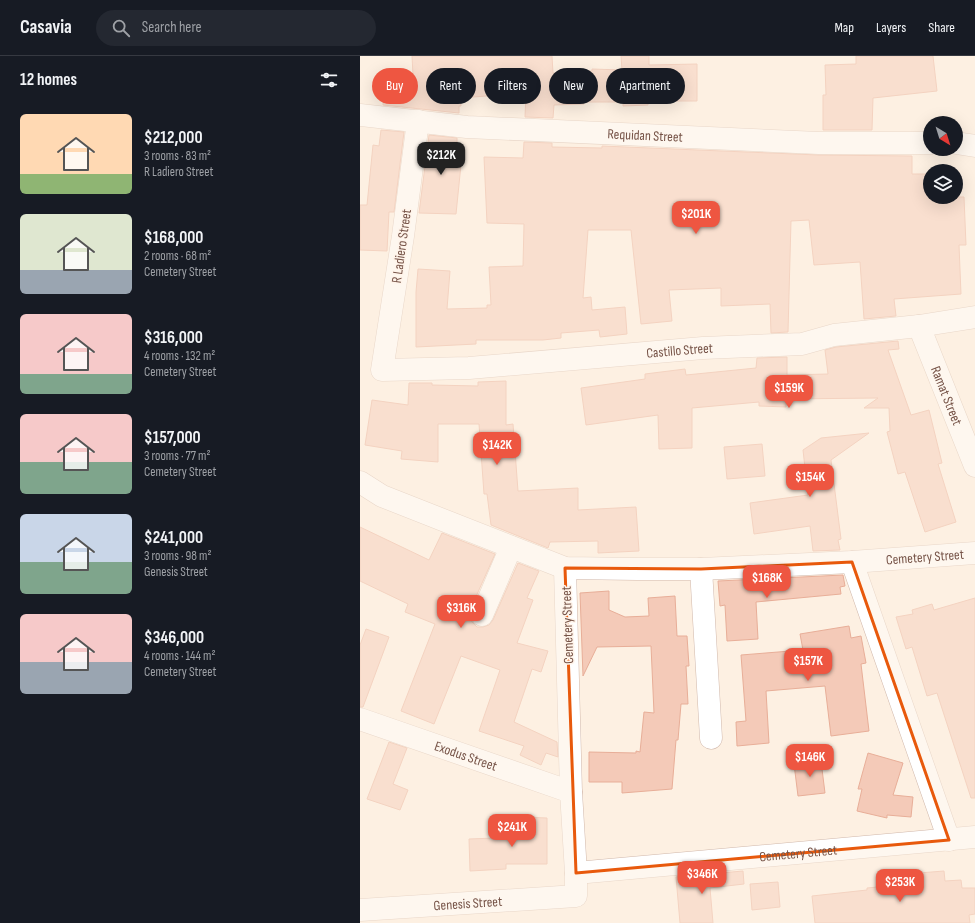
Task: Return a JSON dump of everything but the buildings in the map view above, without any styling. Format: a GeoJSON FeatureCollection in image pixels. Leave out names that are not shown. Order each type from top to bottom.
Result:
{"type":"FeatureCollection","features":[{"type":"Feature","properties":{"kind":"street","name":"Requidan Street"},"geometry":{"type":"LineString","coordinates":[[360,115],[467,127],[812,143],[923,143]]}},
{"type":"Feature","properties":{"kind":"street","name":"R Ladiero Street"},"geometry":{"type":"LineString","coordinates":[[382,370],[403,236],[418,121]]}},
{"type":"Feature","properties":{"kind":"street"},"geometry":{"type":"LineString","coordinates":[[963,144],[975,146]]}},
{"type":"Feature","properties":{"kind":"street","name":"Castillo Street"},"geometry":{"type":"LineString","coordinates":[[382,370],[469,368],[703,348],[802,344],[834,336],[919,326],[975,317]]}},
{"type":"Feature","properties":{"kind":"street","name":"Ramat Street"},"geometry":{"type":"LineString","coordinates":[[919,326],[975,466]]}},
{"type":"Feature","properties":{"kind":"street","name":"Cemetery Street"},"geometry":{"type":"LineString","coordinates":[[360,482],[382,496],[565,568],[701,569],[852,562],[975,553]]}},
{"type":"Feature","properties":{"kind":"street"},"geometry":{"type":"LineString","coordinates":[[482,615],[511,547]]}},
{"type":"Feature","properties":{"kind":"street"},"geometry":{"type":"LineString","coordinates":[[852,562],[949,840]]}},
{"type":"Feature","properties":{"kind":"street","name":"Cemetery Street"},"geometry":{"type":"LineString","coordinates":[[565,568],[571,792],[576,896]]}},
{"type":"Feature","properties":{"kind":"street"},"geometry":{"type":"LineString","coordinates":[[701,569],[711,738]]}},
{"type":"Feature","properties":{"kind":"street","name":"Exodus Street"},"geometry":{"type":"LineString","coordinates":[[360,718],[571,792]]}},
{"type":"Feature","properties":{"kind":"street","name":"Cemetery Street"},"geometry":{"type":"LineString","coordinates":[[576,873],[975,837]]}},
{"type":"Feature","properties":{"kind":"street","name":"Genesis Street"},"geometry":{"type":"LineString","coordinates":[[360,910],[576,896]]}},
{"type":"Feature","properties":{"kind":"highlighted area"},"geometry":{"type":"Polygon","coordinates":[[[852,562],[949,840],[576,873],[565,568],[701,569],[852,562]]]}}]}
